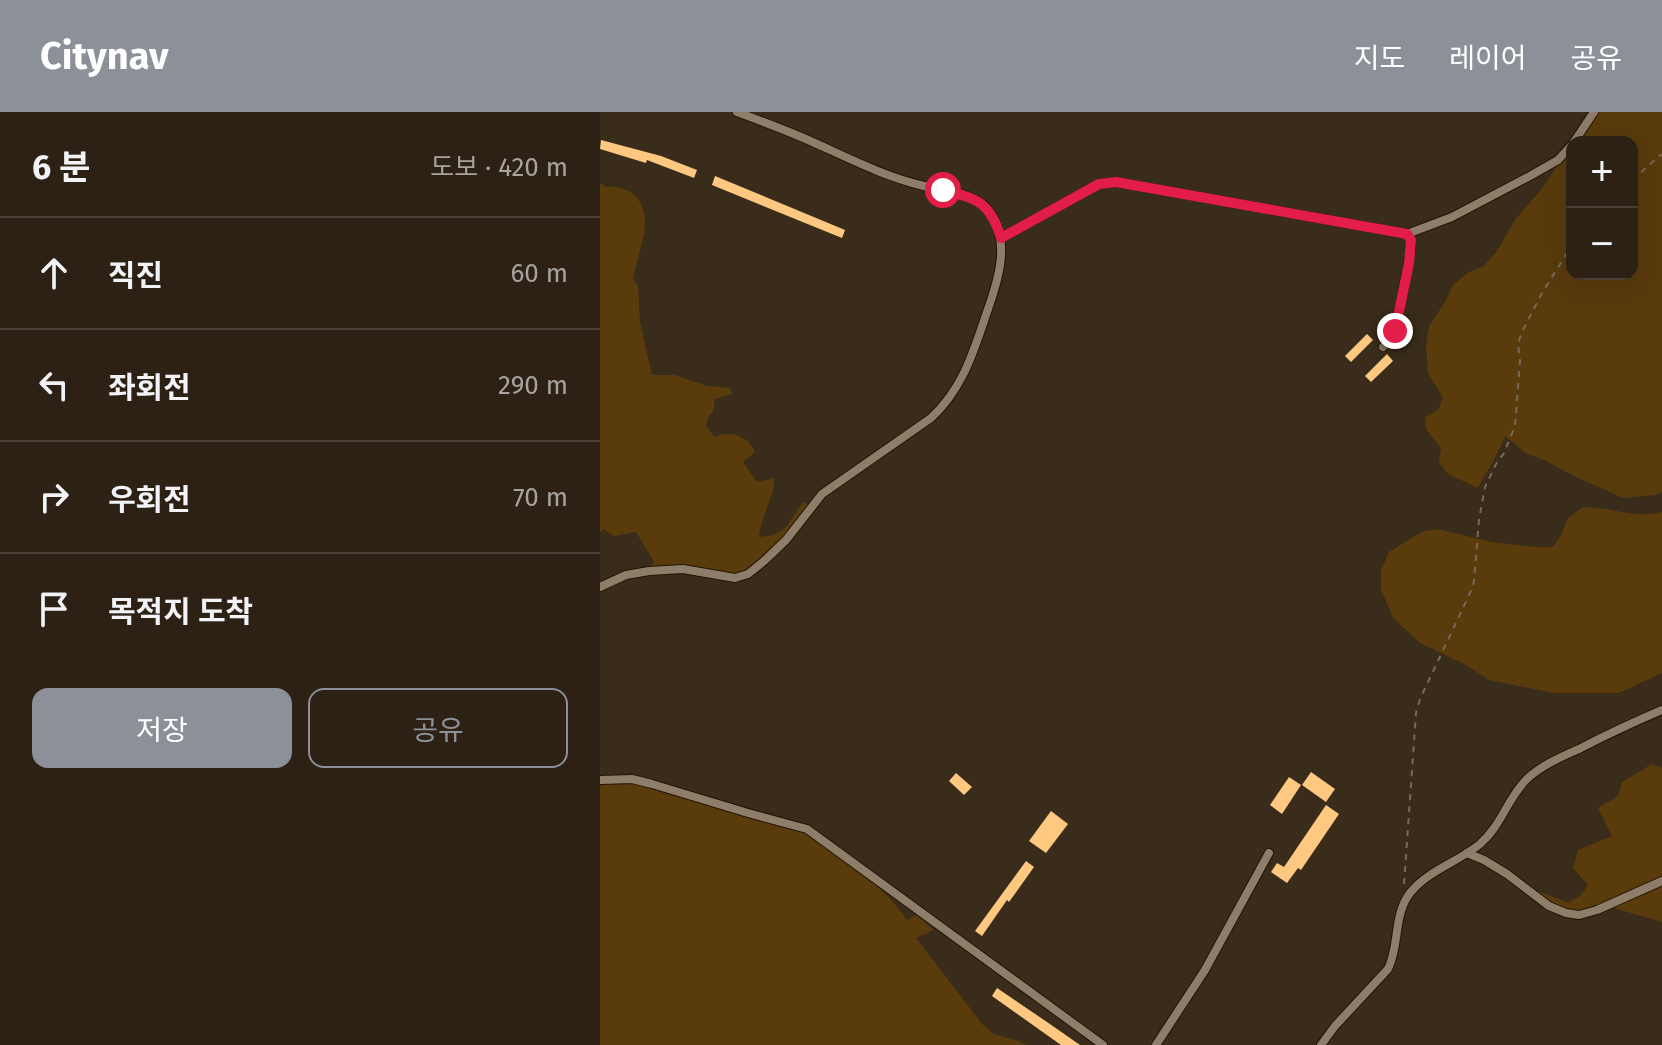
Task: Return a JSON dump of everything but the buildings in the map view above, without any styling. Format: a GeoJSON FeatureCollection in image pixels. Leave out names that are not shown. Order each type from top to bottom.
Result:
{"type":"FeatureCollection","features":[{"type":"Feature","properties":{"kind":"street"},"geometry":{"type":"LineString","coordinates":[[600,587],[626,575],[649,571],[683,569],[735,578],[748,574],[786,540],[822,494],[931,418],[955,391],[994,290],[1001,238],[989,210],[978,202],[956,193],[879,173],[737,112]]}},
{"type":"Feature","properties":{"kind":"street"},"geometry":{"type":"LineString","coordinates":[[1578,136],[1594,112]]}},
{"type":"Feature","properties":{"kind":"street"},"geometry":{"type":"LineString","coordinates":[[1001,238],[1099,184],[1116,182],[1407,234],[1452,217],[1558,160],[1566,151]]}},
{"type":"Feature","properties":{"kind":"street"},"geometry":{"type":"LineString","coordinates":[[1383,347],[1392,337],[1397,322],[1411,249],[1407,234]]}},
{"type":"Feature","properties":{"kind":"street"},"geometry":{"type":"LineString","coordinates":[[1321,1045],[1388,969],[1394,958],[1403,905],[1410,893],[1482,842],[1498,823],[1516,792],[1533,774],[1662,710]]}},
{"type":"Feature","properties":{"kind":"street"},"geometry":{"type":"LineString","coordinates":[[600,780],[632,779],[807,829],[1103,1045]]}},
{"type":"Feature","properties":{"kind":"street"},"geometry":{"type":"LineString","coordinates":[[1156,1045],[1205,970],[1269,853]]}},
{"type":"Feature","properties":{"kind":"street"},"geometry":{"type":"LineString","coordinates":[[1467,853],[1507,874],[1549,906],[1579,915],[1662,881]]}},
{"type":"Feature","properties":{"kind":"path"},"geometry":{"type":"LineString","coordinates":[[1638,175],[1662,154]]}},
{"type":"Feature","properties":{"kind":"path"},"geometry":{"type":"LineString","coordinates":[[1403,905],[1416,713],[1474,581],[1485,487],[1515,426],[1520,361],[1518,343],[1542,293],[1566,255]]}},
{"type":"Feature","properties":{"kind":"shaded area"},"geometry":{"type":"Polygon","coordinates":[[[1598,112],[1662,112],[1662,492],[1623,498],[1527,454],[1505,436],[1478,488],[1448,474],[1439,463],[1441,448],[1426,429],[1425,417],[1438,410],[1443,398],[1428,373],[1426,346],[1429,326],[1453,285],[1467,273],[1484,266],[1515,220],[1566,156],[1566,280],[1638,280],[1638,136],[1582,136],[1598,112]]]}},
{"type":"Feature","properties":{"kind":"shaded area"},"geometry":{"type":"Polygon","coordinates":[[[600,183],[629,191],[643,207],[645,231],[633,280],[638,285],[640,322],[652,375],[675,375],[707,386],[730,388],[732,394],[715,399],[706,426],[715,437],[733,434],[748,442],[755,452],[743,462],[757,482],[774,478],[773,492],[759,537],[781,531],[802,504],[805,502],[808,505],[768,555],[736,575],[647,568],[654,562],[636,532],[614,536],[603,529],[600,532],[600,183]]]}},
{"type":"Feature","properties":{"kind":"shaded area"},"geometry":{"type":"Polygon","coordinates":[[[1583,507],[1641,514],[1662,512],[1662,673],[1619,693],[1554,693],[1489,680],[1420,643],[1394,619],[1381,590],[1381,570],[1389,552],[1421,532],[1437,529],[1492,542],[1553,547],[1568,518],[1583,507]]]}},
{"type":"Feature","properties":{"kind":"shaded area"},"geometry":{"type":"Polygon","coordinates":[[[1652,764],[1662,768],[1662,922],[1600,904],[1578,911],[1566,910],[1535,892],[1568,903],[1581,895],[1588,885],[1573,868],[1578,850],[1612,836],[1598,808],[1618,796],[1622,782],[1652,764]]]}},
{"type":"Feature","properties":{"kind":"shaded area"},"geometry":{"type":"Polygon","coordinates":[[[631,782],[796,828],[814,839],[878,887],[907,920],[916,915],[934,930],[916,938],[983,1025],[994,1034],[1026,1045],[600,1045],[600,786],[631,782]]]}},
{"type":"Feature","properties":{"kind":"route"},"geometry":{"type":"LineString","coordinates":[[943,190],[984,205],[994,219],[1001,238],[1099,184],[1116,182],[1407,234],[1411,249],[1395,331]]}}]}
